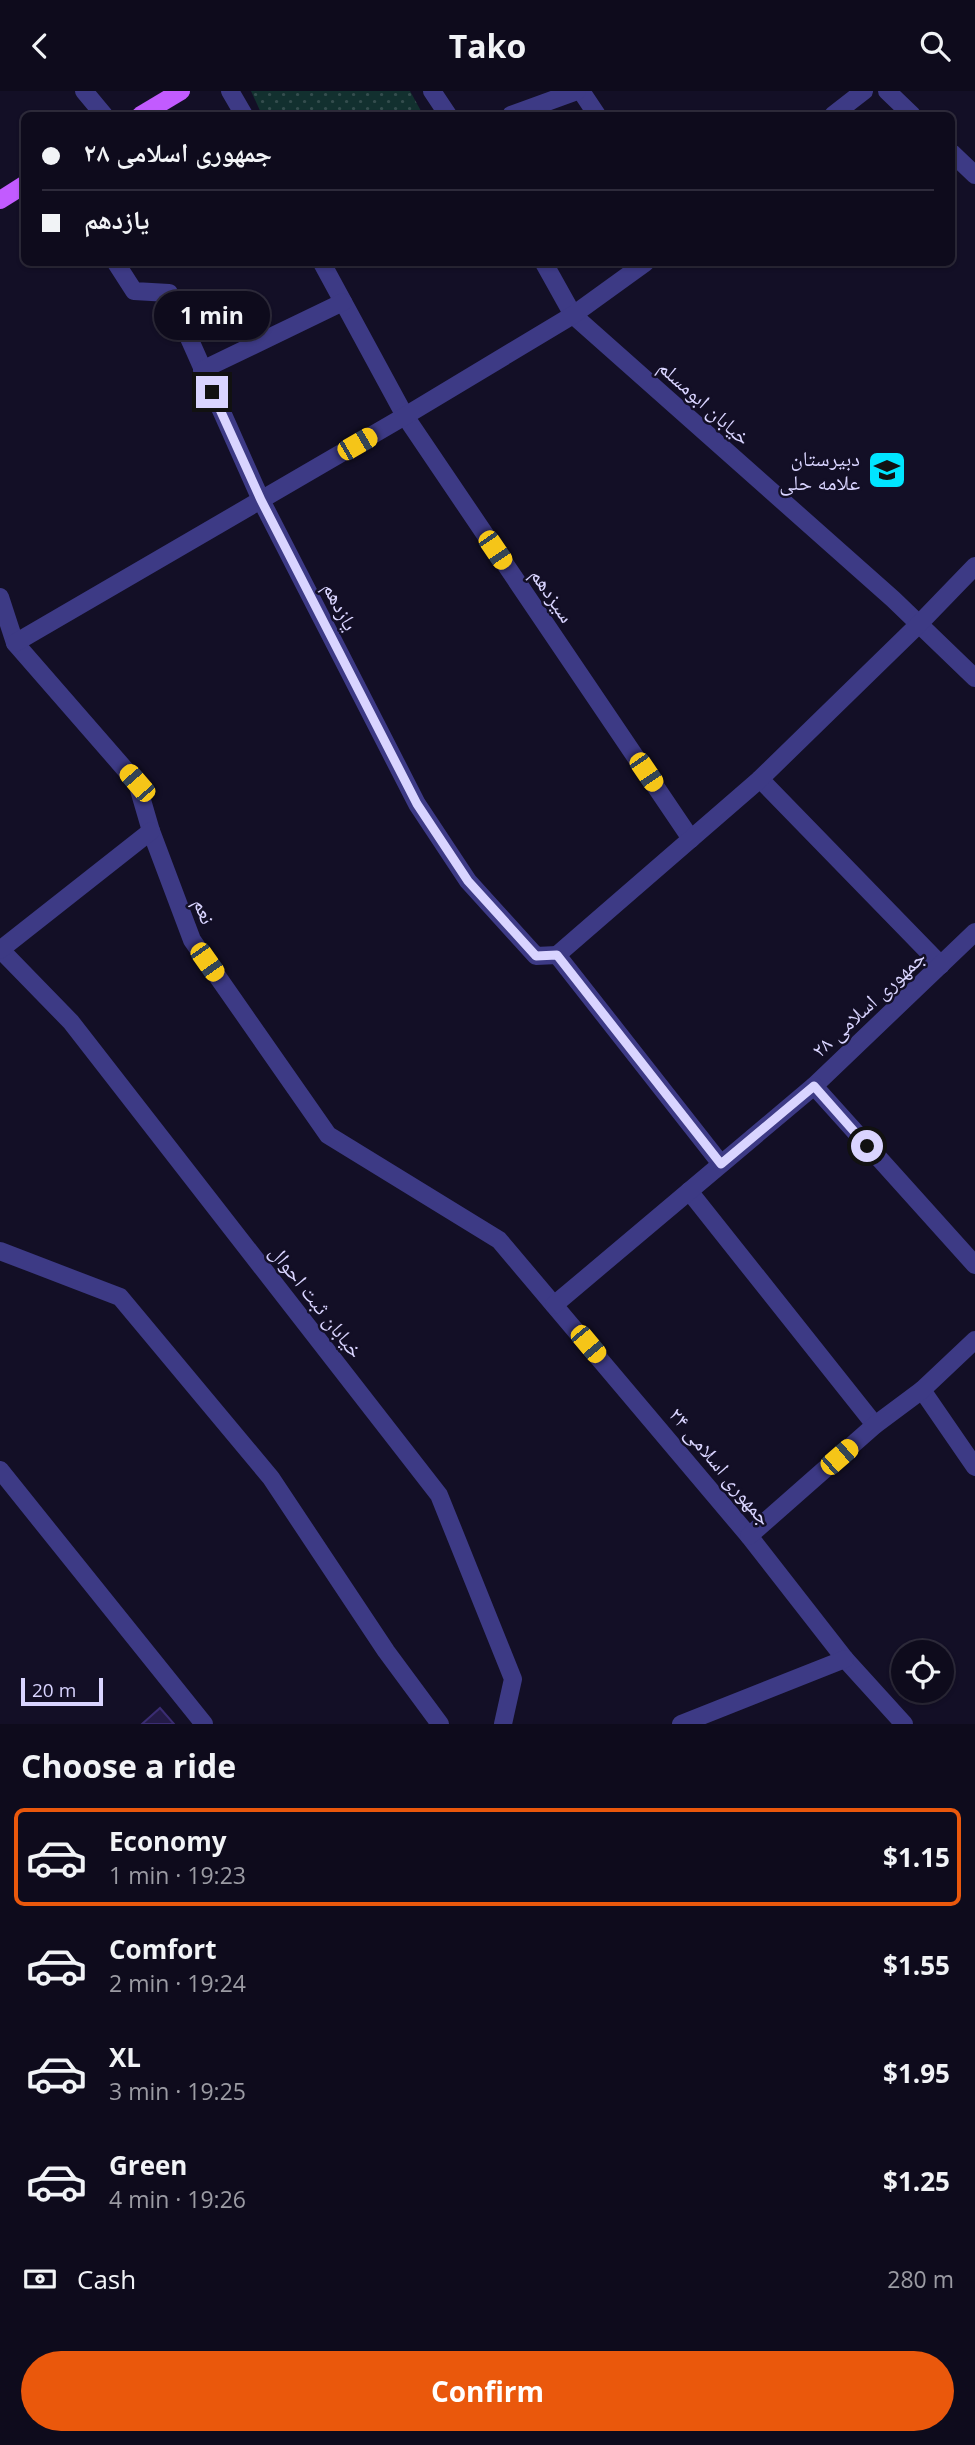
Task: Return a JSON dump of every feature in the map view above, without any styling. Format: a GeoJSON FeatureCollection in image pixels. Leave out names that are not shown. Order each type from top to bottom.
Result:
{"type":"FeatureCollection","features":[{"type":"Feature","properties":{"kind":"main road"},"geometry":{"type":"LineString","coordinates":[[146,112],[181,91]]}},
{"type":"Feature","properties":{"kind":"main road"},"geometry":{"type":"LineString","coordinates":[[0,200],[21,187]]}},
{"type":"Feature","properties":{"kind":"street"},"geometry":{"type":"LineString","coordinates":[[84,91],[102,112]]}},
{"type":"Feature","properties":{"kind":"street"},"geometry":{"type":"LineString","coordinates":[[230,91],[242,112]]}},
{"type":"Feature","properties":{"kind":"street"},"geometry":{"type":"LineString","coordinates":[[432,91],[446,112]]}},
{"type":"Feature","properties":{"kind":"street"},"geometry":{"type":"LineString","coordinates":[[520,112],[579,91],[595,112]]}},
{"type":"Feature","properties":{"kind":"street"},"geometry":{"type":"LineString","coordinates":[[837,112],[864,91]]}},
{"type":"Feature","properties":{"kind":"street"},"geometry":{"type":"LineString","coordinates":[[887,91],[909,112]]}},
{"type":"Feature","properties":{"kind":"street"},"geometry":{"type":"LineString","coordinates":[[955,156],[975,175]]}},
{"type":"Feature","properties":{"kind":"street","name":"یازدهم"},"geometry":{"type":"LineString","coordinates":[[118,266],[134,291],[169,293],[261,500],[417,804],[468,881],[536,956],[557,955]]}},
{"type":"Feature","properties":{"kind":"street","name":"سیزدهم"},"geometry":{"type":"LineString","coordinates":[[324,266],[405,416],[691,839]]}},
{"type":"Feature","properties":{"kind":"street","name":"خیابان ابومسلم"},"geometry":{"type":"LineString","coordinates":[[546,266],[573,315],[883,590],[975,678]]}},
{"type":"Feature","properties":{"kind":"street"},"geometry":{"type":"LineString","coordinates":[[15,643],[573,315],[641,266]]}},
{"type":"Feature","properties":{"kind":"street"},"geometry":{"type":"LineString","coordinates":[[202,370],[343,302]]}},
{"type":"Feature","properties":{"kind":"street"},"geometry":{"type":"LineString","coordinates":[[721,1164],[557,955],[760,779],[975,566]]}},
{"type":"Feature","properties":{"kind":"street","name":"نعم"},"geometry":{"type":"LineString","coordinates":[[0,597],[15,643],[137,783],[151,831],[192,940],[328,1135],[499,1240]]}},
{"type":"Feature","properties":{"kind":"street"},"geometry":{"type":"LineString","coordinates":[[760,779],[941,965]]}},
{"type":"Feature","properties":{"kind":"street"},"geometry":{"type":"LineString","coordinates":[[0,950],[151,831]]}},
{"type":"Feature","properties":{"kind":"street","name":"جمهوری اسلامی ۲۸"},"geometry":{"type":"LineString","coordinates":[[975,932],[814,1086],[975,1265]]}},
{"type":"Feature","properties":{"kind":"street","name":"خیابان ثبت احوال"},"geometry":{"type":"LineString","coordinates":[[0,950],[71,1022],[439,1495],[513,1679],[503,1724]]}},
{"type":"Feature","properties":{"kind":"street"},"geometry":{"type":"LineString","coordinates":[[554,1305],[814,1086]]}},
{"type":"Feature","properties":{"kind":"street"},"geometry":{"type":"LineString","coordinates":[[689,1191],[876,1425]]}},
{"type":"Feature","properties":{"kind":"street","name":"جمهوری اسلامی ۲۴"},"geometry":{"type":"LineString","coordinates":[[499,1240],[749,1536],[845,1659],[904,1724]]}},
{"type":"Feature","properties":{"kind":"street"},"geometry":{"type":"LineString","coordinates":[[0,1251],[120,1297],[271,1478],[386,1651],[440,1724]]}},
{"type":"Feature","properties":{"kind":"street"},"geometry":{"type":"LineString","coordinates":[[749,1536],[876,1425],[922,1390],[975,1340]]}},
{"type":"Feature","properties":{"kind":"street"},"geometry":{"type":"LineString","coordinates":[[922,1390],[975,1467]]}},
{"type":"Feature","properties":{"kind":"street"},"geometry":{"type":"LineString","coordinates":[[0,1470],[204,1724]]}},
{"type":"Feature","properties":{"kind":"street"},"geometry":{"type":"LineString","coordinates":[[681,1724],[845,1659]]}},
{"type":"Feature","properties":{"kind":"green space"},"geometry":{"type":"Polygon","coordinates":[[[251,91],[410,91],[421,111],[419,112],[261,112],[251,91]]]}},
{"type":"Feature","properties":{"kind":"building"},"geometry":{"type":"Polygon","coordinates":[[[160,1708],[174,1724],[142,1724],[160,1708]]]}},
{"type":"Feature","properties":{"kind":"place","name":"دبیرستان علامه حلی"},"geometry":{"type":"Point","coordinates":[887,470]}},
{"type":"Feature","properties":{"kind":"route"},"geometry":{"type":"LineString","coordinates":[[212,392],[261,500],[417,804],[468,881],[536,956],[557,955],[721,1164],[814,1086],[867,1146]]}}]}
